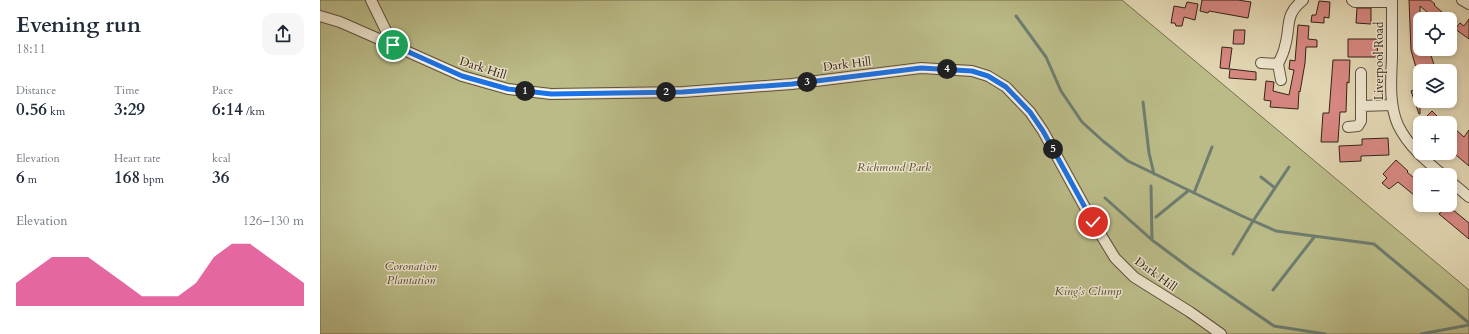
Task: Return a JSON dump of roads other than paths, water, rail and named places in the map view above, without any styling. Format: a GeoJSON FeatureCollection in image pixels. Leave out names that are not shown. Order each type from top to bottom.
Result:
{"type":"FeatureCollection","features":[{"type":"Feature","properties":{"kind":"street"},"geometry":{"type":"LineString","coordinates":[[370,0],[393,45]]}},
{"type":"Feature","properties":{"kind":"street"},"geometry":{"type":"LineString","coordinates":[[1281,80],[1278,64],[1286,45],[1289,20],[1294,8],[1303,0]]}},
{"type":"Feature","properties":{"kind":"street"},"geometry":{"type":"LineString","coordinates":[[1352,0],[1355,2],[1392,1]]}},
{"type":"Feature","properties":{"kind":"street"},"geometry":{"type":"LineString","coordinates":[[1462,0],[1469,4]]}},
{"type":"Feature","properties":{"kind":"street","name":"Liverpool Road"},"geometry":{"type":"LineString","coordinates":[[1392,1],[1392,105],[1398,126],[1418,154],[1435,168]]}},
{"type":"Feature","properties":{"kind":"street","name":"Dark Hill"},"geometry":{"type":"LineString","coordinates":[[320,16],[340,22],[462,76],[508,89],[551,94],[683,92],[792,84],[921,68],[972,71],[988,76],[1006,87],[1030,112],[1043,131],[1093,222],[1115,258],[1134,277],[1190,312],[1221,334]]}},
{"type":"Feature","properties":{"kind":"street"},"geometry":{"type":"LineString","coordinates":[[1261,63],[1278,64]]}},
{"type":"Feature","properties":{"kind":"street"},"geometry":{"type":"LineString","coordinates":[[1348,127],[1360,125],[1361,72]]}},
{"type":"Feature","properties":{"kind":"street"},"geometry":{"type":"LineString","coordinates":[[1361,106],[1392,105]]}},
{"type":"Feature","properties":{"kind":"street"},"geometry":{"type":"LineString","coordinates":[[1457,187],[1469,196]]}},
{"type":"Feature","properties":{"kind":"waterway"},"geometry":{"type":"LineString","coordinates":[[1016,16],[1046,57],[1061,91],[1082,122],[1128,161],[1276,231],[1374,244],[1469,323]]}},
{"type":"Feature","properties":{"kind":"waterway"},"geometry":{"type":"LineString","coordinates":[[1143,102],[1149,153],[1154,174]]}},
{"type":"Feature","properties":{"kind":"waterway"},"geometry":{"type":"LineString","coordinates":[[1194,193],[1212,147]]}},
{"type":"Feature","properties":{"kind":"waterway"},"geometry":{"type":"LineString","coordinates":[[1233,254],[1289,167]]}},
{"type":"Feature","properties":{"kind":"waterway"},"geometry":{"type":"LineString","coordinates":[[1261,177],[1275,188]]}},
{"type":"Feature","properties":{"kind":"waterway"},"geometry":{"type":"LineString","coordinates":[[1151,186],[1152,240]]}},
{"type":"Feature","properties":{"kind":"waterway"},"geometry":{"type":"LineString","coordinates":[[1156,217],[1188,191]]}},
{"type":"Feature","properties":{"kind":"waterway"},"geometry":{"type":"LineString","coordinates":[[1105,198],[1152,240],[1191,269],[1274,326],[1325,334]]}},
{"type":"Feature","properties":{"kind":"waterway"},"geometry":{"type":"LineString","coordinates":[[1273,290],[1315,236]]}},
{"type":"Feature","properties":{"kind":"waterway"},"geometry":{"type":"LineString","coordinates":[[1421,334],[1469,325]]}},
{"type":"Feature","properties":{"kind":"park label","name":"Richmond Park"},"geometry":{"type":"Point","coordinates":[894,167]}},
{"type":"Feature","properties":{"kind":"park label","name":"Coronation Plantation"},"geometry":{"type":"Point","coordinates":[411,273]}},
{"type":"Feature","properties":{"kind":"park label","name":"King's Clump"},"geometry":{"type":"Point","coordinates":[1088,291]}}]}
